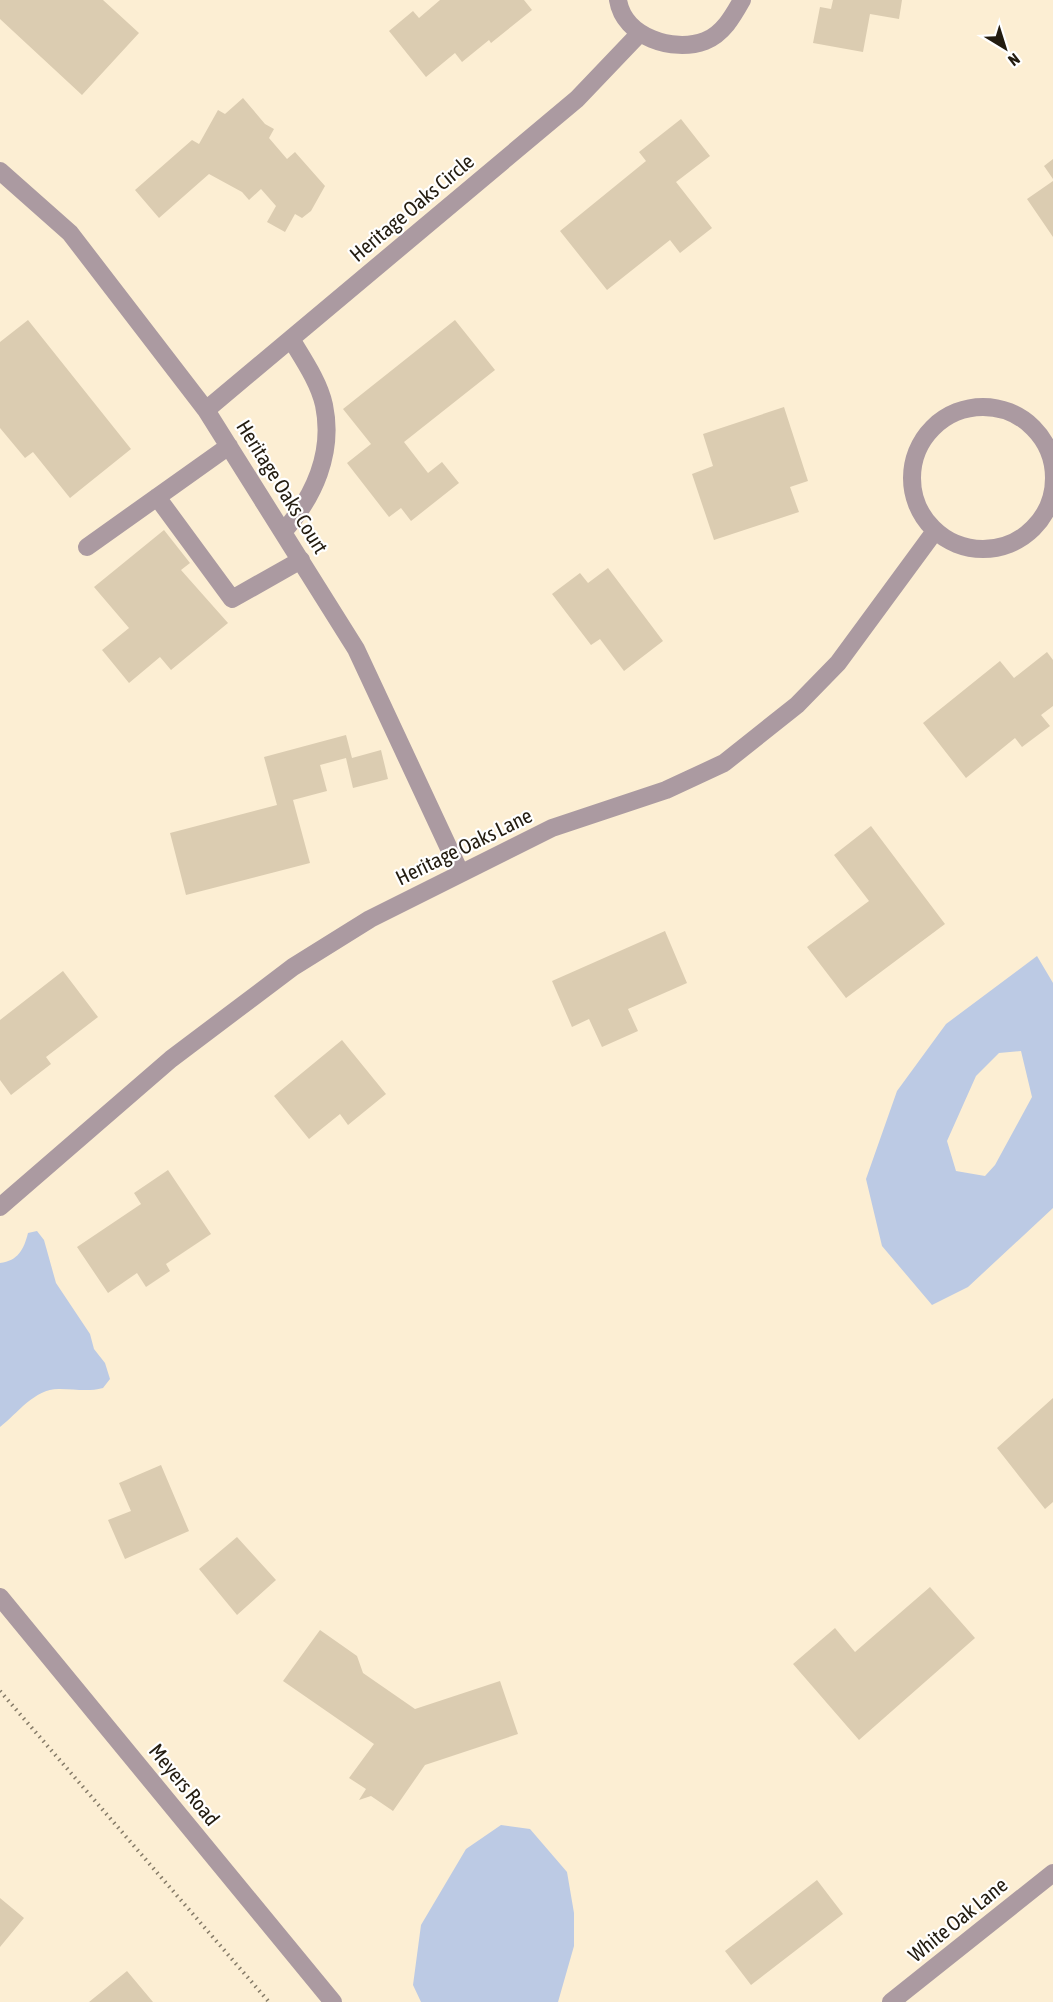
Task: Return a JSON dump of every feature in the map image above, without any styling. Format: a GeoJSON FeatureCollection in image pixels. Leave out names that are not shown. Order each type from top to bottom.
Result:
{"type":"FeatureCollection","features":[{"type":"Feature","properties":{"kind":"street"},"geometry":{"type":"LineString","coordinates":[[618,0],[619,7],[640,33],[671,46],[706,41],[729,23],[742,0]]}},
{"type":"Feature","properties":{"kind":"street","name":"Heritage Oaks Circle"},"geometry":{"type":"LineString","coordinates":[[206,410],[577,99],[640,33]]}},
{"type":"Feature","properties":{"kind":"street","name":"Heritage Oaks Court"},"geometry":{"type":"LineString","coordinates":[[0,171],[70,233],[206,410],[356,649],[460,872]]}},
{"type":"Feature","properties":{"kind":"street"},"geometry":{"type":"LineString","coordinates":[[283,532],[301,511],[320,475],[327,428],[324,403],[291,339]]}},
{"type":"Feature","properties":{"kind":"street"},"geometry":{"type":"LineString","coordinates":[[980,407],[1000,409],[1028,423],[1042,438],[1052,461],[1053,489],[1050,500],[1036,525],[1008,544],[984,549],[953,542],[935,531],[918,507],[912,488],[915,458],[925,438],[943,420],[962,410],[980,407]]}},
{"type":"Feature","properties":{"kind":"street"},"geometry":{"type":"LineString","coordinates":[[87,547],[229,446]]}},
{"type":"Feature","properties":{"kind":"street"},"geometry":{"type":"LineString","coordinates":[[157,497],[232,599],[301,560]]}},
{"type":"Feature","properties":{"kind":"street","name":"Heritage Oaks Lane"},"geometry":{"type":"LineString","coordinates":[[0,1207],[171,1059],[274,980],[370,919],[552,828],[666,790],[724,763],[797,705],[838,663],[935,531]]}},
{"type":"Feature","properties":{"kind":"street","name":"Meyers Road"},"geometry":{"type":"LineString","coordinates":[[0,1597],[333,2002]]}},
{"type":"Feature","properties":{"kind":"street","name":"White Oak Lane"},"geometry":{"type":"LineString","coordinates":[[891,2002],[1053,1873]]}},
{"type":"Feature","properties":{"kind":"path"},"geometry":{"type":"LineString","coordinates":[[0,1691],[269,2002]]}},
{"type":"Feature","properties":{"kind":"water"},"geometry":{"type":"Polygon","coordinates":[[[1037,956],[1053,983],[1053,1208],[968,1287],[932,1305],[882,1246],[866,1179],[897,1091],[946,1024],[1037,956]],[[1021,1051],[999,1053],[976,1076],[947,1141],[956,1171],[985,1176],[995,1165],[1032,1097],[1021,1051]]]}},
{"type":"Feature","properties":{"kind":"water"},"geometry":{"type":"Polygon","coordinates":[[[37,1231],[44,1240],[56,1283],[90,1334],[94,1349],[105,1363],[110,1379],[103,1388],[60,1389],[43,1393],[27,1402],[0,1427],[0,1263],[16,1257],[28,1233],[37,1231]]]}},
{"type":"Feature","properties":{"kind":"water"},"geometry":{"type":"Polygon","coordinates":[[[501,1825],[530,1829],[567,1872],[574,1913],[574,1946],[558,2002],[421,2002],[413,1985],[421,1925],[466,1849],[501,1825]]]}},
{"type":"Feature","properties":{"kind":"building"},"geometry":{"type":"Polygon","coordinates":[[[0,0],[103,0],[139,33],[82,95],[0,19],[0,0]]]}},
{"type":"Feature","properties":{"kind":"building"},"geometry":{"type":"Polygon","coordinates":[[[440,0],[524,0],[532,10],[491,43],[489,40],[462,62],[455,53],[426,77],[389,31],[413,11],[419,18],[440,0]]]}},
{"type":"Feature","properties":{"kind":"building"},"geometry":{"type":"Polygon","coordinates":[[[833,0],[902,0],[899,19],[870,14],[863,52],[813,43],[820,7],[831,9],[833,0]]]}},
{"type":"Feature","properties":{"kind":"building"},"geometry":{"type":"Polygon","coordinates":[[[243,98],[265,124],[274,129],[269,138],[287,159],[295,152],[325,186],[311,211],[302,218],[295,214],[285,232],[267,222],[276,206],[261,189],[249,200],[242,192],[209,174],[159,218],[135,190],[192,140],[199,144],[218,110],[225,114],[243,98]]]}},
{"type":"Feature","properties":{"kind":"building"},"geometry":{"type":"Polygon","coordinates":[[[681,119],[710,156],[676,182],[712,228],[680,253],[670,240],[607,290],[560,231],[646,161],[639,152],[681,119]]]}},
{"type":"Feature","properties":{"kind":"building"},"geometry":{"type":"Polygon","coordinates":[[[1053,159],[1053,179],[1044,166],[1053,159]]]}},
{"type":"Feature","properties":{"kind":"building"},"geometry":{"type":"Polygon","coordinates":[[[1053,181],[1053,237],[1027,199],[1053,181]]]}},
{"type":"Feature","properties":{"kind":"building"},"geometry":{"type":"Polygon","coordinates":[[[28,320],[131,449],[70,498],[33,452],[25,458],[0,428],[0,342],[28,320]]]}},
{"type":"Feature","properties":{"kind":"building"},"geometry":{"type":"Polygon","coordinates":[[[455,320],[495,370],[404,442],[428,473],[442,462],[459,483],[411,521],[401,508],[389,517],[347,463],[371,444],[343,409],[455,320]]]}},
{"type":"Feature","properties":{"kind":"building"},"geometry":{"type":"Polygon","coordinates":[[[784,407],[808,481],[790,487],[799,512],[714,540],[692,474],[713,466],[703,434],[784,407]]]}},
{"type":"Feature","properties":{"kind":"building"},"geometry":{"type":"Polygon","coordinates":[[[164,530],[190,563],[181,570],[228,623],[171,670],[160,657],[129,683],[102,650],[129,628],[94,587],[164,530]]]}},
{"type":"Feature","properties":{"kind":"building"},"geometry":{"type":"Polygon","coordinates":[[[608,568],[663,641],[624,671],[600,639],[591,645],[552,594],[580,573],[588,583],[608,568]]]}},
{"type":"Feature","properties":{"kind":"building"},"geometry":{"type":"Polygon","coordinates":[[[1047,652],[1053,660],[1053,706],[1041,715],[1050,726],[1022,747],[1015,738],[966,778],[923,723],[1000,661],[1014,678],[1047,652]]]}},
{"type":"Feature","properties":{"kind":"building"},"geometry":{"type":"Polygon","coordinates":[[[346,735],[352,758],[381,750],[388,779],[353,788],[346,758],[320,765],[327,791],[293,800],[310,863],[186,895],[170,833],[277,805],[264,757],[346,735]]]}},
{"type":"Feature","properties":{"kind":"building"},"geometry":{"type":"Polygon","coordinates":[[[871,826],[945,924],[846,998],[807,947],[869,901],[834,855],[871,826]]]}},
{"type":"Feature","properties":{"kind":"building"},"geometry":{"type":"Polygon","coordinates":[[[665,931],[687,983],[628,1009],[638,1031],[602,1047],[589,1019],[572,1027],[552,981],[665,931]]]}},
{"type":"Feature","properties":{"kind":"building"},"geometry":{"type":"Polygon","coordinates":[[[63,971],[98,1017],[46,1057],[51,1064],[11,1095],[0,1080],[0,1020],[63,971]]]}},
{"type":"Feature","properties":{"kind":"building"},"geometry":{"type":"Polygon","coordinates":[[[342,1040],[386,1094],[348,1125],[340,1114],[309,1139],[274,1096],[342,1040]]]}},
{"type":"Feature","properties":{"kind":"building"},"geometry":{"type":"Polygon","coordinates":[[[168,1170],[211,1234],[166,1264],[170,1271],[146,1287],[137,1273],[108,1293],[77,1247],[141,1204],[134,1193],[168,1170]]]}},
{"type":"Feature","properties":{"kind":"building"},"geometry":{"type":"Polygon","coordinates":[[[1053,1398],[1053,1502],[1045,1509],[997,1448],[1053,1398]]]}},
{"type":"Feature","properties":{"kind":"building"},"geometry":{"type":"Polygon","coordinates":[[[161,1465],[189,1531],[125,1559],[108,1520],[131,1511],[119,1483],[161,1465]]]}},
{"type":"Feature","properties":{"kind":"building"},"geometry":{"type":"Polygon","coordinates":[[[237,1537],[276,1580],[237,1615],[199,1569],[237,1537]]]}},
{"type":"Feature","properties":{"kind":"building"},"geometry":{"type":"Polygon","coordinates":[[[930,1587],[975,1638],[859,1740],[793,1664],[835,1628],[855,1652],[930,1587]]]}},
{"type":"Feature","properties":{"kind":"building"},"geometry":{"type":"Polygon","coordinates":[[[320,1630],[357,1656],[363,1673],[415,1709],[500,1681],[518,1734],[425,1765],[393,1811],[371,1796],[359,1800],[366,1789],[349,1778],[374,1744],[283,1681],[320,1630]]]}},
{"type":"Feature","properties":{"kind":"building"},"geometry":{"type":"Polygon","coordinates":[[[817,1880],[843,1914],[751,1985],[725,1951],[817,1880]]]}},
{"type":"Feature","properties":{"kind":"building"},"geometry":{"type":"Polygon","coordinates":[[[0,1898],[24,1918],[0,1947],[0,1898]]]}},
{"type":"Feature","properties":{"kind":"building"},"geometry":{"type":"Polygon","coordinates":[[[127,1971],[153,2002],[89,2002],[127,1971]]]}}]}
